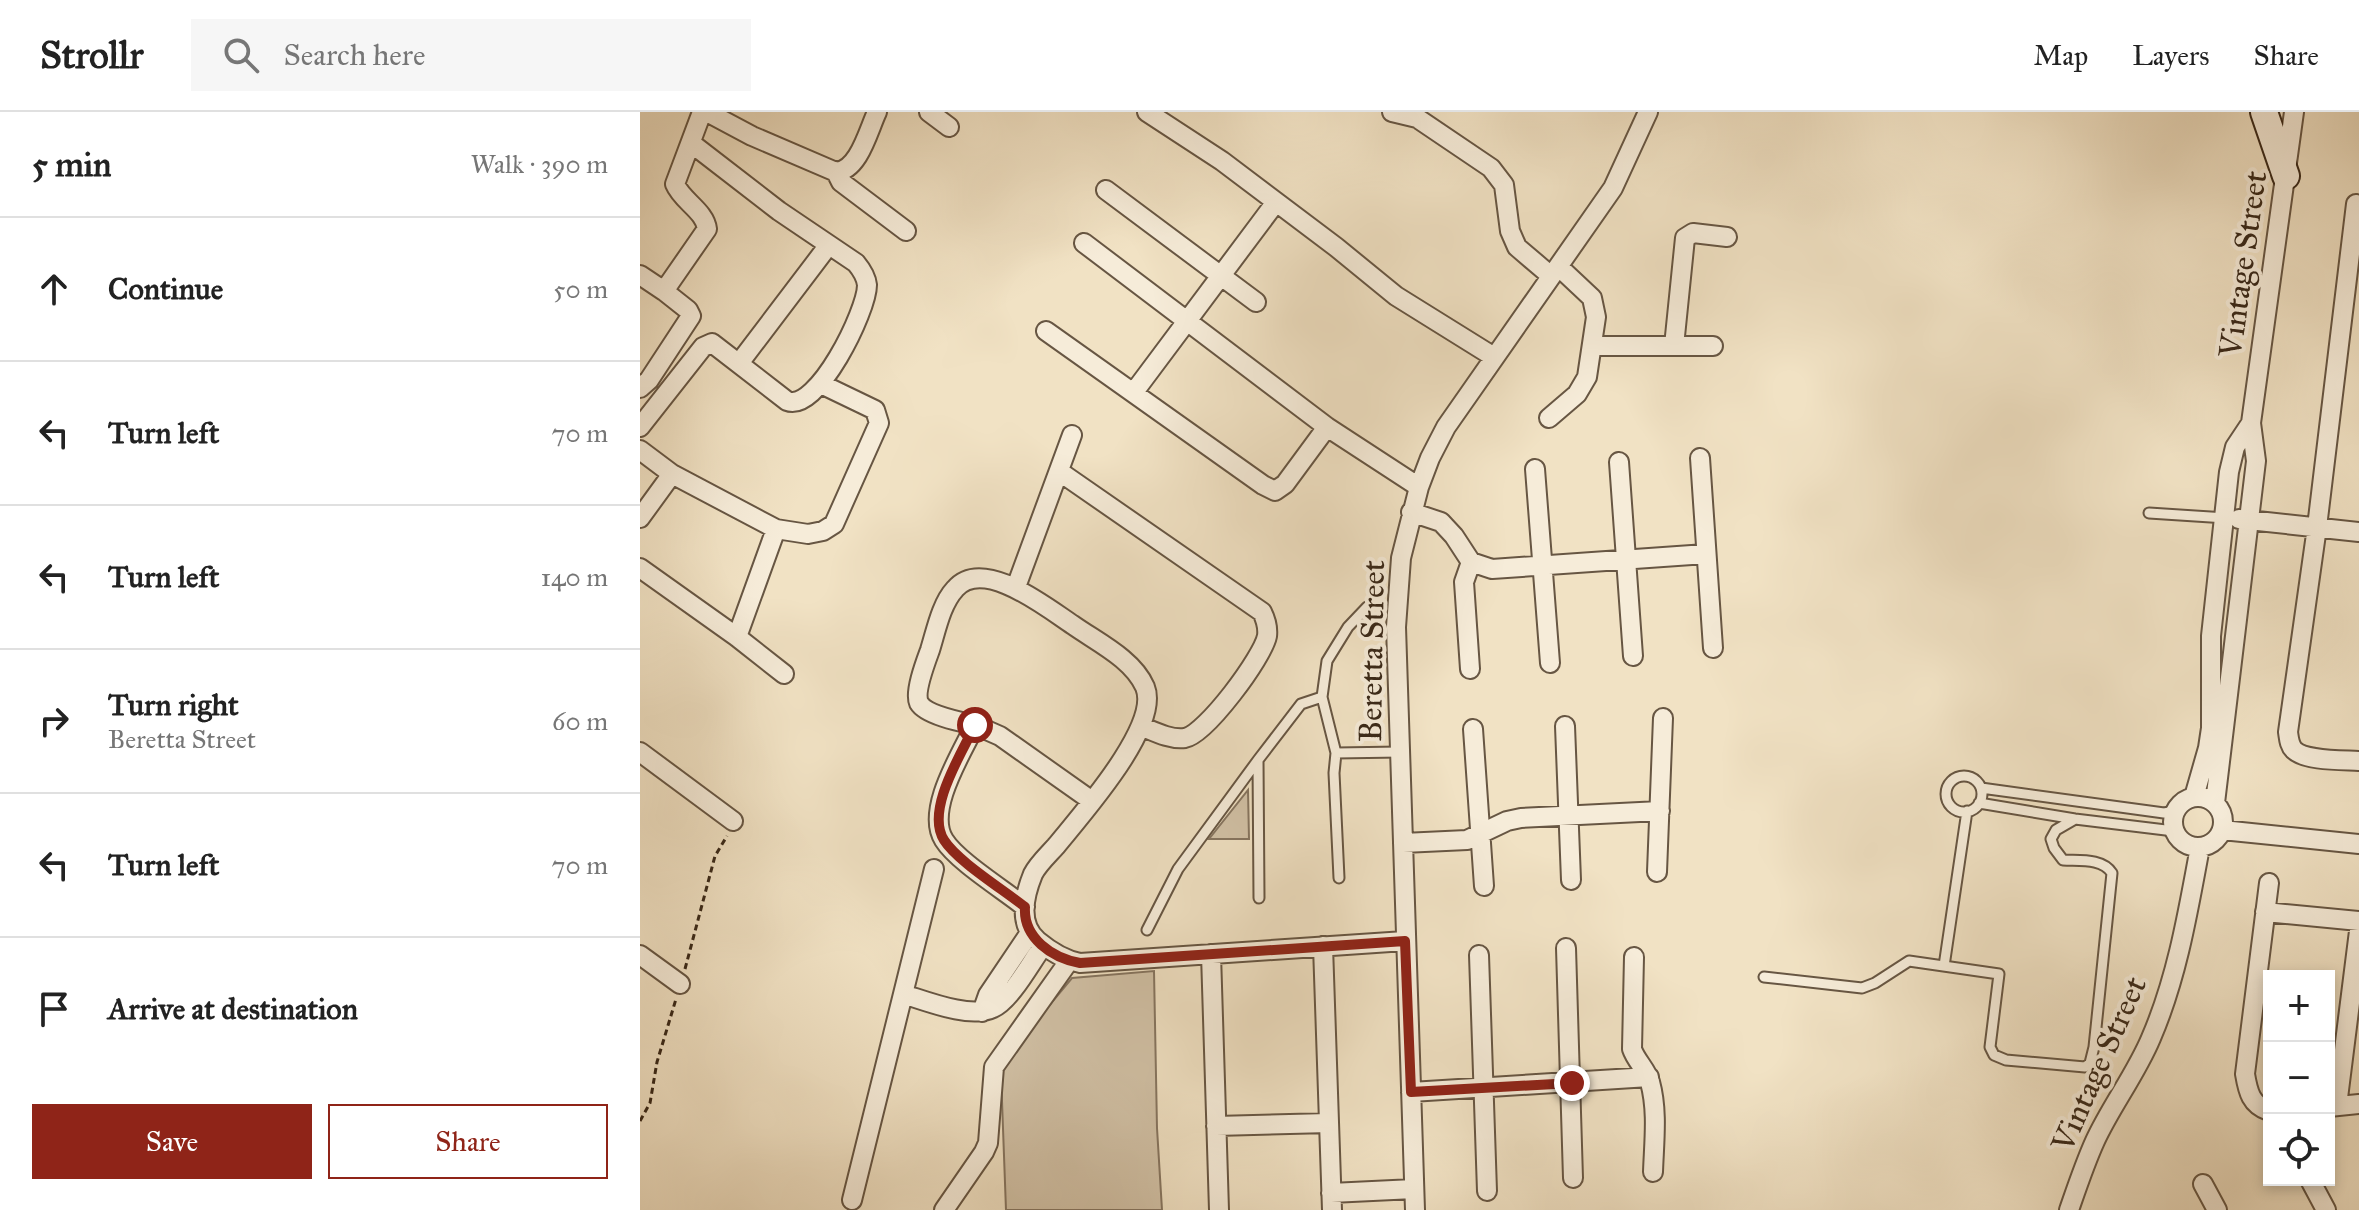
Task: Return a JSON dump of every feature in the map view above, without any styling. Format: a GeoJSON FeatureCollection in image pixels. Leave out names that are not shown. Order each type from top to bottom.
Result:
{"type":"FeatureCollection","features":[{"type":"Feature","properties":{"kind":"street"},"geometry":{"type":"LineString","coordinates":[[664,291],[707,229],[705,220],[680,194],[675,184],[705,112],[836,172],[844,171],[853,164],[877,112]]}},
{"type":"Feature","properties":{"kind":"street"},"geometry":{"type":"LineString","coordinates":[[929,112],[949,127]]}},
{"type":"Feature","properties":{"kind":"street"},"geometry":{"type":"LineString","coordinates":[[1147,112],[1222,161],[1396,296],[1494,357]]}},
{"type":"Feature","properties":{"kind":"street"},"geometry":{"type":"LineString","coordinates":[[1392,112],[1417,118],[1491,168],[1504,185],[1510,231],[1517,247],[1592,298],[1596,317],[1587,377],[1582,386],[1549,418]]}},
{"type":"Feature","properties":{"kind":"street","name":"Beretta Street"},"geometry":{"type":"LineString","coordinates":[[1415,1210],[1396,594],[1401,558],[1419,487],[1446,427],[1613,188],[1648,112]]}},
{"type":"Feature","properties":{"kind":"street"},"geometry":{"type":"LineString","coordinates":[[2264,112],[2286,176]]}},
{"type":"Feature","properties":{"kind":"street","name":"Vintage Street"},"geometry":{"type":"LineString","coordinates":[[2215,803],[2256,461],[2251,423],[2294,112]]}},
{"type":"Feature","properties":{"kind":"street"},"geometry":{"type":"LineString","coordinates":[[640,427],[703,347],[716,345],[793,403],[805,399],[821,384],[858,318],[867,284],[856,263],[828,246],[691,143]]}},
{"type":"Feature","properties":{"kind":"street"},"geometry":{"type":"LineString","coordinates":[[836,172],[841,182],[906,231]]}},
{"type":"Feature","properties":{"kind":"street"},"geometry":{"type":"LineString","coordinates":[[1106,190],[1256,302]]}},
{"type":"Feature","properties":{"kind":"street"},"geometry":{"type":"LineString","coordinates":[[1134,392],[1219,274],[1276,202]]}},
{"type":"Feature","properties":{"kind":"street"},"geometry":{"type":"LineString","coordinates":[[2356,204],[2317,527],[2288,732],[2290,744],[2296,752],[2305,756],[2359,761]]}},
{"type":"Feature","properties":{"kind":"street"},"geometry":{"type":"LineString","coordinates":[[1674,346],[1685,238],[1693,233],[1727,237]]}},
{"type":"Feature","properties":{"kind":"street"},"geometry":{"type":"LineString","coordinates":[[1084,243],[1327,427],[1419,487]]}},
{"type":"Feature","properties":{"kind":"street"},"geometry":{"type":"LineString","coordinates":[[740,362],[828,246]]}},
{"type":"Feature","properties":{"kind":"street"},"geometry":{"type":"LineString","coordinates":[[640,275],[688,310],[691,316],[649,380],[640,388]]}},
{"type":"Feature","properties":{"kind":"street"},"geometry":{"type":"LineString","coordinates":[[1046,331],[1275,491],[1285,484],[1327,427]]}},
{"type":"Feature","properties":{"kind":"street"},"geometry":{"type":"LineString","coordinates":[[1592,346],[1713,346]]}},
{"type":"Feature","properties":{"kind":"street"},"geometry":{"type":"LineString","coordinates":[[640,450],[672,474],[776,529],[808,534],[823,531],[834,524],[879,423],[875,410],[821,384]]}},
{"type":"Feature","properties":{"kind":"street","name":"Vintage Street"},"geometry":{"type":"LineString","coordinates":[[2194,797],[2208,748],[2211,636],[2229,472],[2235,447],[2251,423]]}},
{"type":"Feature","properties":{"kind":"street"},"geometry":{"type":"LineString","coordinates":[[1016,587],[1072,435]]}},
{"type":"Feature","properties":{"kind":"street"},"geometry":{"type":"LineString","coordinates":[[1700,458],[1713,648]]}},
{"type":"Feature","properties":{"kind":"street"},"geometry":{"type":"LineString","coordinates":[[1619,462],[1633,656]]}},
{"type":"Feature","properties":{"kind":"street"},"geometry":{"type":"LineString","coordinates":[[1535,469],[1550,663]]}},
{"type":"Feature","properties":{"kind":"street"},"geometry":{"type":"LineString","coordinates":[[1060,472],[1262,612],[1267,623],[1264,644],[1221,709],[1197,733],[1174,738],[1143,727]]}},
{"type":"Feature","properties":{"kind":"street"},"geometry":{"type":"LineString","coordinates":[[640,518],[672,474]]}},
{"type":"Feature","properties":{"kind":"street"},"geometry":{"type":"LineString","coordinates":[[1411,512],[1441,522],[1471,562],[1492,569],[1706,554]]}},
{"type":"Feature","properties":{"kind":"street"},"geometry":{"type":"LineString","coordinates":[[2226,518],[2359,532]]}},
{"type":"Feature","properties":{"kind":"street"},"geometry":{"type":"LineString","coordinates":[[737,637],[776,529]]}},
{"type":"Feature","properties":{"kind":"street"},"geometry":{"type":"LineString","coordinates":[[1470,669],[1464,582],[1471,562]]}},
{"type":"Feature","properties":{"kind":"street"},"geometry":{"type":"LineString","coordinates":[[640,568],[784,674]]}},
{"type":"Feature","properties":{"kind":"street"},"geometry":{"type":"LineString","coordinates":[[1092,801],[1000,736],[927,710],[920,704],[917,695],[924,666],[948,597],[956,587],[971,579],[1016,587],[1119,657],[1135,671],[1148,694],[1143,727],[1092,801],[1034,873],[1024,917],[1036,940],[1069,961],[1080,963],[1405,941]]}},
{"type":"Feature","properties":{"kind":"street"},"geometry":{"type":"LineString","coordinates":[[1657,872],[1663,718]]}},
{"type":"Feature","properties":{"kind":"street"},"geometry":{"type":"LineString","coordinates":[[975,725],[943,793],[938,813],[940,829],[944,840],[957,854],[1025,907]]}},
{"type":"Feature","properties":{"kind":"street"},"geometry":{"type":"LineString","coordinates":[[1565,726],[1571,880]]}},
{"type":"Feature","properties":{"kind":"street"},"geometry":{"type":"LineString","coordinates":[[1473,729],[1484,886]]}},
{"type":"Feature","properties":{"kind":"street"},"geometry":{"type":"LineString","coordinates":[[640,752],[733,821]]}},
{"type":"Feature","properties":{"kind":"street"},"geometry":{"type":"LineString","coordinates":[[2194,797],[2208,798],[2215,803],[2223,818],[2222,830],[2215,841],[2200,847],[2184,844],[2174,831],[2172,822],[2175,811],[2184,801],[2194,797]]}},
{"type":"Feature","properties":{"kind":"street"},"geometry":{"type":"LineString","coordinates":[[1403,843],[1467,840],[1507,821],[1660,811]]}},
{"type":"Feature","properties":{"kind":"street"},"geometry":{"type":"LineString","coordinates":[[2222,830],[2359,844]]}},
{"type":"Feature","properties":{"kind":"street","name":"Vintage Street"},"geometry":{"type":"LineString","coordinates":[[2069,1210],[2096,1139],[2151,1039],[2168,993],[2200,847]]}},
{"type":"Feature","properties":{"kind":"street"},"geometry":{"type":"LineString","coordinates":[[852,1200],[934,869]]}},
{"type":"Feature","properties":{"kind":"street"},"geometry":{"type":"LineString","coordinates":[[2263,1109],[2252,1100],[2245,1074],[2269,883]]}},
{"type":"Feature","properties":{"kind":"street"},"geometry":{"type":"LineString","coordinates":[[2265,912],[2359,921]]}},
{"type":"Feature","properties":{"kind":"street"},"geometry":{"type":"LineString","coordinates":[[2335,1093],[2359,931]]}},
{"type":"Feature","properties":{"kind":"street"},"geometry":{"type":"LineString","coordinates":[[903,994],[958,1009],[982,1012],[999,1005],[1036,940]]}},
{"type":"Feature","properties":{"kind":"street"},"geometry":{"type":"LineString","coordinates":[[1323,946],[1331,1202],[1414,1189]]}},
{"type":"Feature","properties":{"kind":"street"},"geometry":{"type":"LineString","coordinates":[[1566,948],[1573,1178]]}},
{"type":"Feature","properties":{"kind":"street"},"geometry":{"type":"LineString","coordinates":[[1211,954],[1219,1210]]}},
{"type":"Feature","properties":{"kind":"street"},"geometry":{"type":"LineString","coordinates":[[640,955],[680,984]]}},
{"type":"Feature","properties":{"kind":"street"},"geometry":{"type":"LineString","coordinates":[[1479,955],[1487,1191]]}},
{"type":"Feature","properties":{"kind":"street"},"geometry":{"type":"LineString","coordinates":[[1634,957],[1632,1049],[1649,1077],[1655,1113],[1653,1172]]}},
{"type":"Feature","properties":{"kind":"street"},"geometry":{"type":"LineString","coordinates":[[944,1210],[988,1143],[994,1067],[1069,961]]}},
{"type":"Feature","properties":{"kind":"street"},"geometry":{"type":"LineString","coordinates":[[1411,1092],[1649,1077]]}},
{"type":"Feature","properties":{"kind":"street"},"geometry":{"type":"LineString","coordinates":[[2335,1107],[2359,1104]]}},
{"type":"Feature","properties":{"kind":"street"},"geometry":{"type":"LineString","coordinates":[[1216,1126],[1329,1123]]}},
{"type":"Feature","properties":{"kind":"street"},"geometry":{"type":"LineString","coordinates":[[2203,1184],[2217,1210]]}},
{"type":"Feature","properties":{"kind":"street"},"geometry":{"type":"LineString","coordinates":[[2313,1186],[2326,1210]]}},
{"type":"Feature","properties":{"kind":"lane"},"geometry":{"type":"LineString","coordinates":[[2149,513],[2226,518]]}},
{"type":"Feature","properties":{"kind":"lane"},"geometry":{"type":"LineString","coordinates":[[1339,878],[1334,773],[1336,753],[1322,697],[1327,661],[1348,627],[1367,607]]}},
{"type":"Feature","properties":{"kind":"lane"},"geometry":{"type":"LineString","coordinates":[[1147,930],[1178,869],[1258,760],[1301,704],[1322,697]]}},
{"type":"Feature","properties":{"kind":"lane"},"geometry":{"type":"LineString","coordinates":[[1336,753],[1400,752]]}},
{"type":"Feature","properties":{"kind":"lane"},"geometry":{"type":"LineString","coordinates":[[1258,760],[1259,898]]}},
{"type":"Feature","properties":{"kind":"lane"},"geometry":{"type":"LineString","coordinates":[[1979,803],[1981,788],[1977,781],[1967,776],[1949,784],[1949,803],[1956,810],[1967,811],[1979,803],[2174,831]]}},
{"type":"Feature","properties":{"kind":"lane"},"geometry":{"type":"LineString","coordinates":[[1981,788],[2164,813],[2175,811]]}},
{"type":"Feature","properties":{"kind":"lane"},"geometry":{"type":"LineString","coordinates":[[1944,966],[1967,811]]}},
{"type":"Feature","properties":{"kind":"lane"},"geometry":{"type":"LineString","coordinates":[[1764,977],[1862,988],[1909,961],[1999,974],[1990,1047],[1998,1058],[2078,1068],[2090,1063],[2101,990],[2112,873],[2101,864],[2063,860],[2054,848],[2051,839],[2056,830],[2075,819]]}},
{"type":"Feature","properties":{"kind":"shaded area"},"geometry":{"type":"Polygon","coordinates":[[[1248,790],[1249,839],[1209,839],[1248,790]]]}},
{"type":"Feature","properties":{"kind":"shaded area"},"geometry":{"type":"Polygon","coordinates":[[[1154,971],[1162,1210],[1006,1210],[1001,1074],[1028,1031],[1072,978],[1154,971]]]}},
{"type":"Feature","properties":{"kind":"route"},"geometry":{"type":"LineString","coordinates":[[975,725],[943,793],[938,813],[940,829],[944,840],[957,854],[1025,907],[1024,917],[1029,934],[1043,946],[1069,961],[1080,963],[1405,941],[1411,1092],[1572,1083]]}}]}
